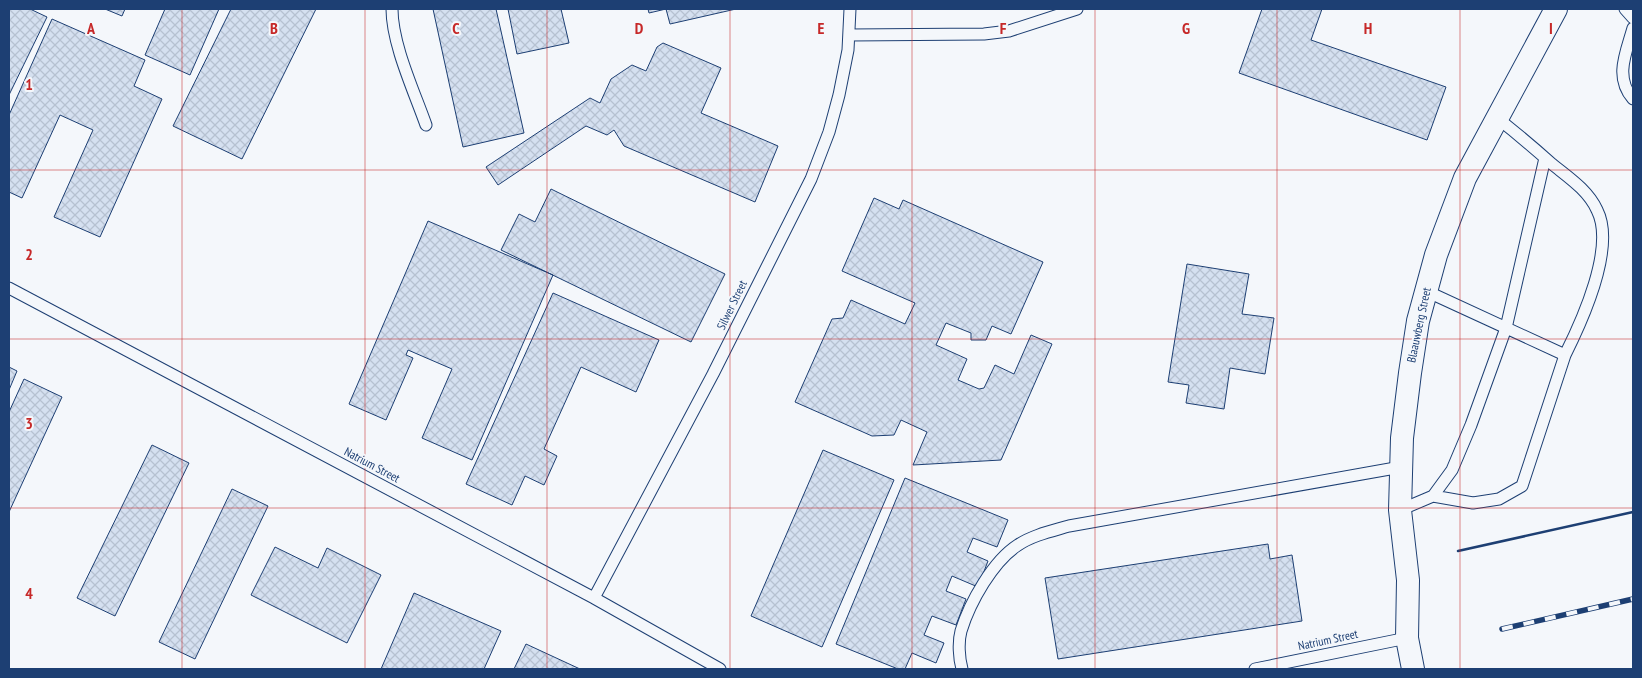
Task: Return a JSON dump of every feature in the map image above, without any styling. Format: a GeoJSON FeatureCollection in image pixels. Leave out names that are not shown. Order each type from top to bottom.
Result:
{"type":"FeatureCollection","features":[{"type":"Feature","properties":{"kind":"street","name":"Blaauwberg Street"},"geometry":{"type":"LineString","coordinates":[[1413,669],[1407,638],[1408,580],[1400,510],[1402,438],[1418,321],[1436,255],[1464,178],[1556,9]]}},
{"type":"Feature","properties":{"kind":"lane"},"geometry":{"type":"LineString","coordinates":[[392,9],[392,18],[399,48],[426,125]]}},
{"type":"Feature","properties":{"kind":"lane","name":"Silwer Street"},"geometry":{"type":"LineString","coordinates":[[594,598],[713,374],[811,179],[829,132],[848,50],[850,9]]}},
{"type":"Feature","properties":{"kind":"lane"},"geometry":{"type":"LineString","coordinates":[[849,35],[984,34],[1009,31],[1077,9]]}},
{"type":"Feature","properties":{"kind":"lane"},"geometry":{"type":"LineString","coordinates":[[1624,9],[1633,18]]}},
{"type":"Feature","properties":{"kind":"lane"},"geometry":{"type":"LineString","coordinates":[[1633,28],[1623,62],[1622,81],[1633,99]]}},
{"type":"Feature","properties":{"kind":"lane"},"geometry":{"type":"LineString","coordinates":[[1400,510],[1434,496],[1473,503],[1499,499],[1522,486],[1565,355],[1576,334],[1592,294],[1602,243],[1602,225],[1598,210],[1585,192],[1496,117]]}},
{"type":"Feature","properties":{"kind":"lane"},"geometry":{"type":"LineString","coordinates":[[1434,496],[1452,470],[1471,425],[1506,328],[1545,158]]}},
{"type":"Feature","properties":{"kind":"lane","name":"Natrium Street"},"geometry":{"type":"LineString","coordinates":[[9,288],[594,598],[720,669]]}},
{"type":"Feature","properties":{"kind":"lane"},"geometry":{"type":"LineString","coordinates":[[1426,290],[1565,355]]}},
{"type":"Feature","properties":{"kind":"lane"},"geometry":{"type":"LineString","coordinates":[[962,669],[959,648],[961,632],[978,591],[998,563],[1018,545],[1037,536],[1069,526],[1401,467]]}},
{"type":"Feature","properties":{"kind":"lane","name":"Natrium Street"},"geometry":{"type":"LineString","coordinates":[[1255,669],[1407,638]]}},
{"type":"Feature","properties":{"kind":"building"},"geometry":{"type":"Polygon","coordinates":[[[9,9],[30,9],[47,17],[9,95],[9,9]]]}},
{"type":"Feature","properties":{"kind":"building"},"geometry":{"type":"Polygon","coordinates":[[[105,9],[125,9],[122,16],[105,9]]]}},
{"type":"Feature","properties":{"kind":"building"},"geometry":{"type":"Polygon","coordinates":[[[165,9],[219,9],[190,75],[145,55],[165,9]]]}},
{"type":"Feature","properties":{"kind":"building"},"geometry":{"type":"Polygon","coordinates":[[[231,9],[316,9],[242,159],[173,126],[231,9]]]}},
{"type":"Feature","properties":{"kind":"building"},"geometry":{"type":"Polygon","coordinates":[[[433,9],[496,9],[524,133],[463,147],[433,9]]]}},
{"type":"Feature","properties":{"kind":"building"},"geometry":{"type":"Polygon","coordinates":[[[508,9],[561,9],[569,43],[517,54],[508,9]]]}},
{"type":"Feature","properties":{"kind":"building"},"geometry":{"type":"Polygon","coordinates":[[[648,9],[666,9],[649,13],[648,9]]]}},
{"type":"Feature","properties":{"kind":"building"},"geometry":{"type":"Polygon","coordinates":[[[666,9],[736,9],[670,24],[666,9]]]}},
{"type":"Feature","properties":{"kind":"building"},"geometry":{"type":"Polygon","coordinates":[[[1262,9],[1322,9],[1311,40],[1446,87],[1427,140],[1239,73],[1262,9]]]}},
{"type":"Feature","properties":{"kind":"building"},"geometry":{"type":"Polygon","coordinates":[[[52,19],[145,60],[134,86],[162,99],[100,237],[54,217],[93,130],[60,115],[22,198],[9,192],[9,115],[52,19]]]}},
{"type":"Feature","properties":{"kind":"building"},"geometry":{"type":"Polygon","coordinates":[[[663,43],[721,68],[701,113],[778,146],[755,202],[624,146],[614,130],[607,135],[586,126],[498,185],[486,167],[590,98],[600,103],[611,79],[632,65],[646,71],[657,47],[663,43]]]}},
{"type":"Feature","properties":{"kind":"building"},"geometry":{"type":"Polygon","coordinates":[[[551,189],[725,274],[691,342],[501,250],[519,214],[535,222],[551,189]]]}},
{"type":"Feature","properties":{"kind":"building"},"geometry":{"type":"Polygon","coordinates":[[[874,198],[899,209],[903,200],[1043,262],[1011,334],[992,326],[986,340],[971,340],[971,333],[946,323],[936,345],[967,359],[958,380],[979,389],[984,388],[995,365],[1014,374],[1031,335],[1052,344],[1001,460],[913,465],[927,432],[901,420],[894,435],[872,436],[795,402],[832,319],[843,318],[851,300],[905,324],[915,303],[842,271],[874,198]]]}},
{"type":"Feature","properties":{"kind":"building"},"geometry":{"type":"Polygon","coordinates":[[[428,221],[553,275],[472,460],[422,438],[452,369],[408,350],[406,355],[413,358],[386,420],[349,404],[428,221]]]}},
{"type":"Feature","properties":{"kind":"building"},"geometry":{"type":"Polygon","coordinates":[[[1187,264],[1249,274],[1242,314],[1274,318],[1265,374],[1230,368],[1224,409],[1186,403],[1189,385],[1168,382],[1187,264]]]}},
{"type":"Feature","properties":{"kind":"building"},"geometry":{"type":"Polygon","coordinates":[[[553,293],[659,340],[636,392],[581,367],[544,449],[557,456],[544,485],[525,476],[512,505],[466,484],[553,293]]]}},
{"type":"Feature","properties":{"kind":"building"},"geometry":{"type":"Polygon","coordinates":[[[9,367],[17,371],[9,390],[9,367]]]}},
{"type":"Feature","properties":{"kind":"building"},"geometry":{"type":"Polygon","coordinates":[[[24,379],[62,397],[9,512],[9,412],[24,379]]]}},
{"type":"Feature","properties":{"kind":"building"},"geometry":{"type":"Polygon","coordinates":[[[152,445],[189,463],[115,616],[77,598],[152,445]]]}},
{"type":"Feature","properties":{"kind":"building"},"geometry":{"type":"Polygon","coordinates":[[[823,450],[894,480],[822,647],[751,616],[823,450]]]}},
{"type":"Feature","properties":{"kind":"building"},"geometry":{"type":"Polygon","coordinates":[[[905,478],[1008,520],[997,547],[973,538],[967,552],[988,561],[978,587],[952,576],[946,591],[966,599],[956,625],[932,616],[924,635],[944,643],[936,663],[912,653],[905,669],[898,669],[836,644],[905,478]]]}},
{"type":"Feature","properties":{"kind":"building"},"geometry":{"type":"Polygon","coordinates":[[[232,489],[268,506],[195,659],[159,642],[232,489]]]}},
{"type":"Feature","properties":{"kind":"building"},"geometry":{"type":"Polygon","coordinates":[[[1268,544],[1270,559],[1292,555],[1302,621],[1058,659],[1045,578],[1268,544]]]}},
{"type":"Feature","properties":{"kind":"building"},"geometry":{"type":"Polygon","coordinates":[[[275,547],[318,568],[327,548],[381,575],[347,643],[251,595],[275,547]]]}},
{"type":"Feature","properties":{"kind":"building"},"geometry":{"type":"Polygon","coordinates":[[[414,593],[501,631],[484,669],[381,669],[414,593]]]}},
{"type":"Feature","properties":{"kind":"building"},"geometry":{"type":"Polygon","coordinates":[[[526,644],[580,669],[514,669],[526,644]]]}},
{"type":"Feature","properties":{"kind":"railway"},"geometry":{"type":"LineString","coordinates":[[1502,629],[1633,599]]}},
{"type":"Feature","properties":{"kind":"wall"},"geometry":{"type":"LineString","coordinates":[[1458,551],[1633,512]]}}]}
